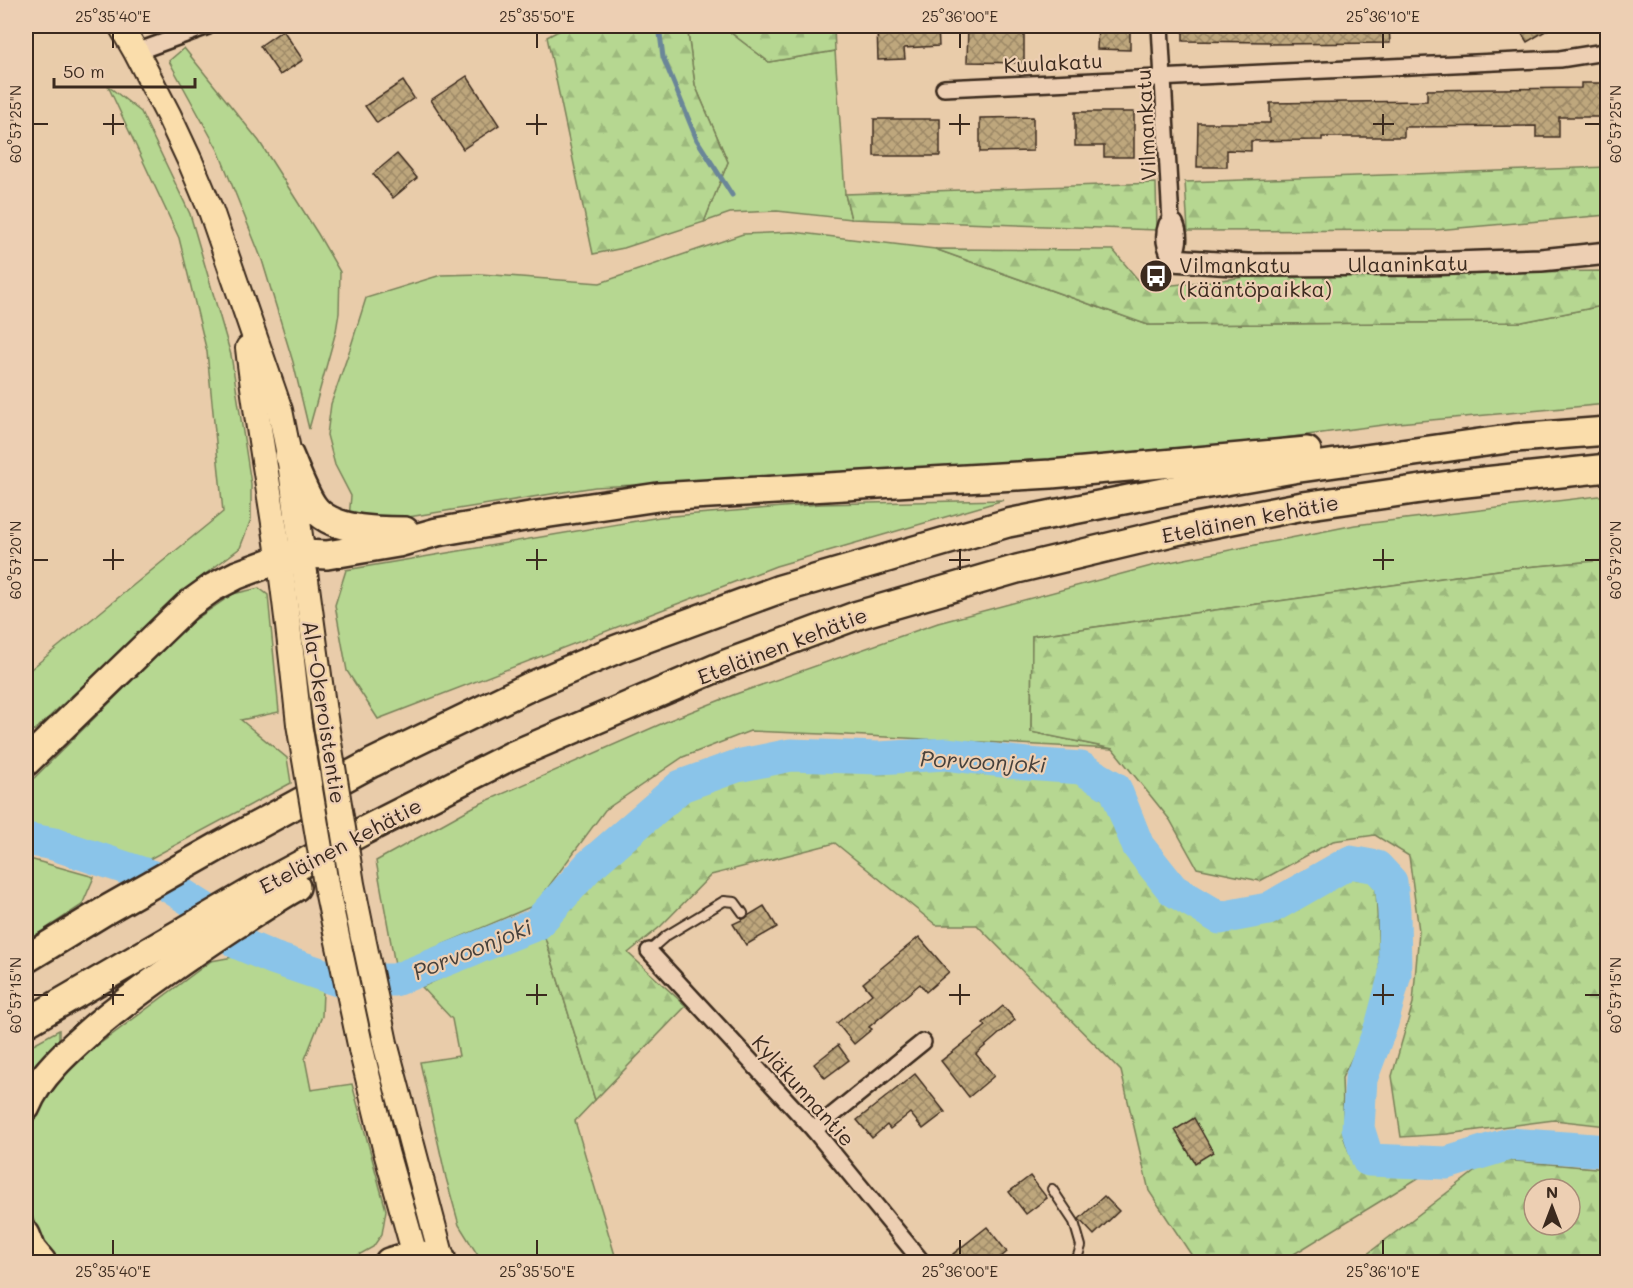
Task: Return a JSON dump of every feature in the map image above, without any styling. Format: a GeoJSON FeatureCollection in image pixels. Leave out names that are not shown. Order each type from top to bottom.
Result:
{"type":"FeatureCollection","features":[{"type":"Feature","properties":{"kind":"highway"},"geometry":{"type":"LineString","coordinates":[[26,762],[187,606],[212,588],[237,575],[291,557],[327,555],[398,543],[437,532],[658,497],[1052,474],[1562,428],[1608,429]]}},
{"type":"Feature","properties":{"kind":"highway","name":"Eteläinen kehätie"},"geometry":{"type":"LineString","coordinates":[[26,960],[108,909],[372,763],[531,686],[617,649],[780,589],[1008,523],[1173,490],[1293,469],[1515,438],[1608,429]]}},
{"type":"Feature","properties":{"kind":"highway"},"geometry":{"type":"LineString","coordinates":[[289,455],[314,508],[332,522],[347,527],[437,532]]}},
{"type":"Feature","properties":{"kind":"highway","name":"Eteläinen kehätie"},"geometry":{"type":"LineString","coordinates":[[26,1023],[170,954],[365,830],[511,756],[726,664],[858,615],[1017,568],[1176,531],[1303,506],[1456,484],[1608,468]]}},
{"type":"Feature","properties":{"kind":"highway"},"geometry":{"type":"LineString","coordinates":[[26,1107],[29,1099],[54,1065],[119,1007],[170,954]]}},
{"type":"Feature","properties":{"kind":"highway"},"geometry":{"type":"LineString","coordinates":[[26,1235],[32,1250],[42,1263]]}},
{"type":"Feature","properties":{"kind":"main road","name":"Ala-Okeroistentie"},"geometry":{"type":"LineString","coordinates":[[121,26],[194,171],[222,241],[280,410],[289,455],[299,724],[327,890],[386,1152],[424,1260]]}},
{"type":"Feature","properties":{"kind":"main road","name":"Ala-Okeroistentie"},"geometry":{"type":"LineString","coordinates":[[242,301],[264,457],[291,557],[324,712],[352,884],[385,1043],[424,1260]]}},
{"type":"Feature","properties":{"kind":"street"},"geometry":{"type":"LineString","coordinates":[[136,52],[208,26]]}},
{"type":"Feature","properties":{"kind":"street","name":"Vilmankatu"},"geometry":{"type":"LineString","coordinates":[[1160,26],[1171,221],[1175,223],[1179,240],[1172,260]]}},
{"type":"Feature","properties":{"kind":"street","name":"Kuulakatu"},"geometry":{"type":"LineString","coordinates":[[944,88],[1560,59],[1608,50]]}},
{"type":"Feature","properties":{"kind":"street","name":"Ulaaninkatu"},"geometry":{"type":"LineString","coordinates":[[1172,260],[1248,265],[1425,264],[1542,261],[1608,253]]}},
{"type":"Feature","properties":{"kind":"street","name":"Kyläkunnantie"},"geometry":{"type":"LineString","coordinates":[[650,951],[814,1130],[922,1263]]}},
{"type":"Feature","properties":{"kind":"street"},"geometry":{"type":"LineString","coordinates":[[814,1130],[923,1042]]}},
{"type":"Feature","properties":{"kind":"lane"},"geometry":{"type":"LineString","coordinates":[[650,951],[666,936],[724,901],[735,902],[743,913]]}},
{"type":"Feature","properties":{"kind":"lane"},"geometry":{"type":"LineString","coordinates":[[1052,1189],[1074,1222],[1081,1246],[1076,1263]]}},
{"type":"Feature","properties":{"kind":"green space"},"geometry":{"type":"Polygon","coordinates":[[[568,26],[687,26],[695,85],[728,162],[704,222],[624,248],[593,254],[547,37],[568,26]]]}},
{"type":"Feature","properties":{"kind":"green space"},"geometry":{"type":"Polygon","coordinates":[[[687,26],[722,26],[769,62],[835,51],[845,194],[851,219],[777,211],[730,213],[704,222],[728,162],[695,85],[687,26]]]}},
{"type":"Feature","properties":{"kind":"green space"},"geometry":{"type":"Polygon","coordinates":[[[722,26],[834,26],[835,51],[769,62],[722,26]]]}},
{"type":"Feature","properties":{"kind":"green space"},"geometry":{"type":"Polygon","coordinates":[[[184,48],[259,141],[340,272],[336,331],[309,429],[293,362],[262,260],[218,150],[169,61],[184,48]]]}},
{"type":"Feature","properties":{"kind":"green space"},"geometry":{"type":"Polygon","coordinates":[[[108,86],[141,112],[190,214],[231,355],[251,484],[251,519],[240,548],[192,584],[35,730],[26,732],[26,673],[223,512],[207,352],[179,238],[108,86]]]}},
{"type":"Feature","properties":{"kind":"green space"},"geometry":{"type":"Polygon","coordinates":[[[1607,167],[1607,215],[1436,230],[1188,231],[1185,182],[1607,167]]]}},
{"type":"Feature","properties":{"kind":"green space"},"geometry":{"type":"Polygon","coordinates":[[[1156,183],[1157,230],[851,219],[845,194],[1156,183]]]}},
{"type":"Feature","properties":{"kind":"green space"},"geometry":{"type":"Polygon","coordinates":[[[793,232],[935,249],[1148,325],[1522,322],[1607,305],[1607,404],[1398,423],[1103,462],[595,487],[396,519],[349,518],[351,496],[335,465],[327,435],[331,404],[366,298],[441,275],[481,274],[600,283],[743,234],[793,232]]]}},
{"type":"Feature","properties":{"kind":"green space"},"geometry":{"type":"Polygon","coordinates":[[[935,249],[1113,250],[1145,288],[1266,275],[1607,271],[1607,305],[1522,322],[1148,325],[935,249]]]}},
{"type":"Feature","properties":{"kind":"green space"},"geometry":{"type":"Polygon","coordinates":[[[1607,495],[1607,560],[1513,568],[1032,636],[1031,732],[1113,749],[750,731],[683,757],[605,810],[535,905],[395,965],[376,861],[475,806],[670,720],[733,695],[938,623],[1155,565],[1355,525],[1607,495]]]}},
{"type":"Feature","properties":{"kind":"green space"},"geometry":{"type":"Polygon","coordinates":[[[1004,500],[776,566],[378,719],[347,671],[335,605],[346,570],[660,517],[821,504],[1004,500]]]}},
{"type":"Feature","properties":{"kind":"green space"},"geometry":{"type":"Polygon","coordinates":[[[1607,560],[1607,1126],[1554,1120],[1447,1134],[1401,1137],[1392,1076],[1413,1003],[1419,931],[1409,856],[1375,835],[1333,841],[1260,881],[1197,868],[1170,820],[1113,749],[1031,732],[1032,636],[1513,568],[1607,560]]]}},
{"type":"Feature","properties":{"kind":"green space"},"geometry":{"type":"Polygon","coordinates":[[[259,588],[268,595],[279,712],[241,720],[287,758],[291,783],[144,862],[76,835],[26,825],[26,786],[189,624],[233,594],[259,588]]]}},
{"type":"Feature","properties":{"kind":"green space"},"geometry":{"type":"Polygon","coordinates":[[[945,763],[1076,779],[1105,801],[1129,852],[1165,894],[1212,927],[1275,919],[1354,873],[1368,879],[1376,889],[1380,979],[1372,1018],[1342,1078],[1344,1138],[1354,1166],[1372,1171],[1433,1169],[1281,1262],[1196,1262],[1149,1191],[1121,1071],[977,925],[936,925],[835,843],[711,875],[661,926],[628,953],[686,1006],[595,1100],[543,931],[601,871],[696,791],[750,775],[795,768],[877,769],[945,763]]]}},
{"type":"Feature","properties":{"kind":"green space"},"geometry":{"type":"Polygon","coordinates":[[[26,858],[94,877],[82,905],[26,942],[26,858]]]}},
{"type":"Feature","properties":{"kind":"green space"},"geometry":{"type":"Polygon","coordinates":[[[543,931],[595,1100],[575,1121],[617,1262],[482,1262],[459,1225],[420,1062],[459,1056],[452,1019],[422,987],[543,931]]]}},
{"type":"Feature","properties":{"kind":"green space"},"geometry":{"type":"Polygon","coordinates":[[[233,957],[323,991],[322,1016],[305,1059],[311,1090],[352,1084],[386,1210],[382,1234],[373,1247],[346,1262],[61,1262],[39,1236],[27,1200],[26,1144],[39,1102],[70,1066],[211,961],[233,957]]]}},
{"type":"Feature","properties":{"kind":"green space"},"geometry":{"type":"Polygon","coordinates":[[[59,1030],[59,1041],[26,1082],[26,1048],[59,1030]]]}},
{"type":"Feature","properties":{"kind":"green space"},"geometry":{"type":"Polygon","coordinates":[[[1491,1159],[1607,1169],[1607,1262],[1357,1262],[1491,1159]]]}},
{"type":"Feature","properties":{"kind":"building"},"geometry":{"type":"Polygon","coordinates":[[[877,26],[938,26],[939,46],[904,48],[905,59],[878,60],[877,26]]]}},
{"type":"Feature","properties":{"kind":"building"},"geometry":{"type":"Polygon","coordinates":[[[968,26],[1024,27],[1024,63],[967,62],[968,26]]]}},
{"type":"Feature","properties":{"kind":"building"},"geometry":{"type":"Polygon","coordinates":[[[1098,26],[1130,26],[1130,50],[1097,49],[1098,26]]]}},
{"type":"Feature","properties":{"kind":"building"},"geometry":{"type":"Polygon","coordinates":[[[1183,26],[1389,26],[1390,43],[1270,44],[1270,42],[1183,41],[1183,26]]]}},
{"type":"Feature","properties":{"kind":"building"},"geometry":{"type":"Polygon","coordinates":[[[1517,26],[1554,26],[1527,42],[1517,26]]]}},
{"type":"Feature","properties":{"kind":"building"},"geometry":{"type":"Polygon","coordinates":[[[283,30],[303,60],[280,75],[260,46],[283,30]]]}},
{"type":"Feature","properties":{"kind":"building"},"geometry":{"type":"Polygon","coordinates":[[[467,76],[499,125],[463,149],[431,100],[467,76]]]}},
{"type":"Feature","properties":{"kind":"building"},"geometry":{"type":"Polygon","coordinates":[[[403,81],[414,98],[377,123],[365,106],[403,81]]]}},
{"type":"Feature","properties":{"kind":"building"},"geometry":{"type":"Polygon","coordinates":[[[1581,83],[1608,83],[1608,117],[1559,117],[1559,137],[1536,137],[1536,126],[1404,127],[1404,137],[1322,137],[1322,140],[1251,141],[1251,151],[1227,150],[1227,167],[1197,167],[1198,123],[1270,123],[1270,103],[1427,101],[1427,90],[1581,88],[1581,83]]]}},
{"type":"Feature","properties":{"kind":"building"},"geometry":{"type":"Polygon","coordinates":[[[1075,112],[1134,112],[1134,157],[1104,157],[1104,146],[1075,146],[1075,112]]]}},
{"type":"Feature","properties":{"kind":"building"},"geometry":{"type":"Polygon","coordinates":[[[1033,117],[1033,151],[980,152],[980,118],[1033,117]]]}},
{"type":"Feature","properties":{"kind":"building"},"geometry":{"type":"Polygon","coordinates":[[[874,119],[940,119],[940,156],[874,156],[874,119]]]}},
{"type":"Feature","properties":{"kind":"building"},"geometry":{"type":"Polygon","coordinates":[[[397,154],[417,178],[393,198],[373,174],[397,154]]]}},
{"type":"Feature","properties":{"kind":"building"},"geometry":{"type":"Polygon","coordinates":[[[764,906],[777,927],[746,945],[733,924],[764,906]]]}},
{"type":"Feature","properties":{"kind":"building"},"geometry":{"type":"Polygon","coordinates":[[[919,937],[949,972],[926,992],[920,984],[869,1027],[872,1029],[854,1044],[837,1023],[872,994],[863,983],[919,937]]]}},
{"type":"Feature","properties":{"kind":"building"},"geometry":{"type":"Polygon","coordinates":[[[1003,1006],[1015,1020],[976,1054],[994,1076],[969,1097],[941,1061],[986,1026],[983,1023],[1003,1006]]]}},
{"type":"Feature","properties":{"kind":"building"},"geometry":{"type":"Polygon","coordinates":[[[838,1045],[849,1060],[825,1078],[814,1064],[838,1045]]]}},
{"type":"Feature","properties":{"kind":"building"},"geometry":{"type":"Polygon","coordinates":[[[915,1074],[945,1112],[923,1129],[910,1113],[890,1129],[887,1125],[872,1138],[857,1120],[915,1074]]]}},
{"type":"Feature","properties":{"kind":"building"},"geometry":{"type":"Polygon","coordinates":[[[1194,1118],[1213,1152],[1195,1163],[1175,1130],[1194,1118]]]}},
{"type":"Feature","properties":{"kind":"building"},"geometry":{"type":"Polygon","coordinates":[[[1030,1176],[1047,1198],[1026,1214],[1009,1192],[1030,1176]]]}},
{"type":"Feature","properties":{"kind":"building"},"geometry":{"type":"Polygon","coordinates":[[[1104,1196],[1119,1211],[1094,1235],[1079,1219],[1104,1196]]]}},
{"type":"Feature","properties":{"kind":"building"},"geometry":{"type":"Polygon","coordinates":[[[987,1227],[1007,1252],[994,1263],[960,1263],[953,1254],[987,1227]]]}},
{"type":"Feature","properties":{"kind":"waterway"},"geometry":{"type":"LineString","coordinates":[[659,26],[663,57],[697,140],[732,195]]}},
{"type":"Feature","properties":{"kind":"waterway","name":"Porvoonjoki"},"geometry":{"type":"LineString","coordinates":[[26,839],[54,844],[156,878],[216,916],[236,942],[273,958],[338,980],[395,980],[537,924],[589,866],[681,786],[737,766],[791,755],[878,758],[946,754],[1081,768],[1115,788],[1138,846],[1173,890],[1220,918],[1268,909],[1350,862],[1377,867],[1391,882],[1395,974],[1382,1023],[1361,1079],[1358,1128],[1368,1160],[1447,1163],[1509,1144],[1608,1151]]}},
{"type":"Feature","properties":{"kind":"place","name":"Vilmankatu (kääntöpaikka)"},"geometry":{"type":"Point","coordinates":[1156,276]}}]}
